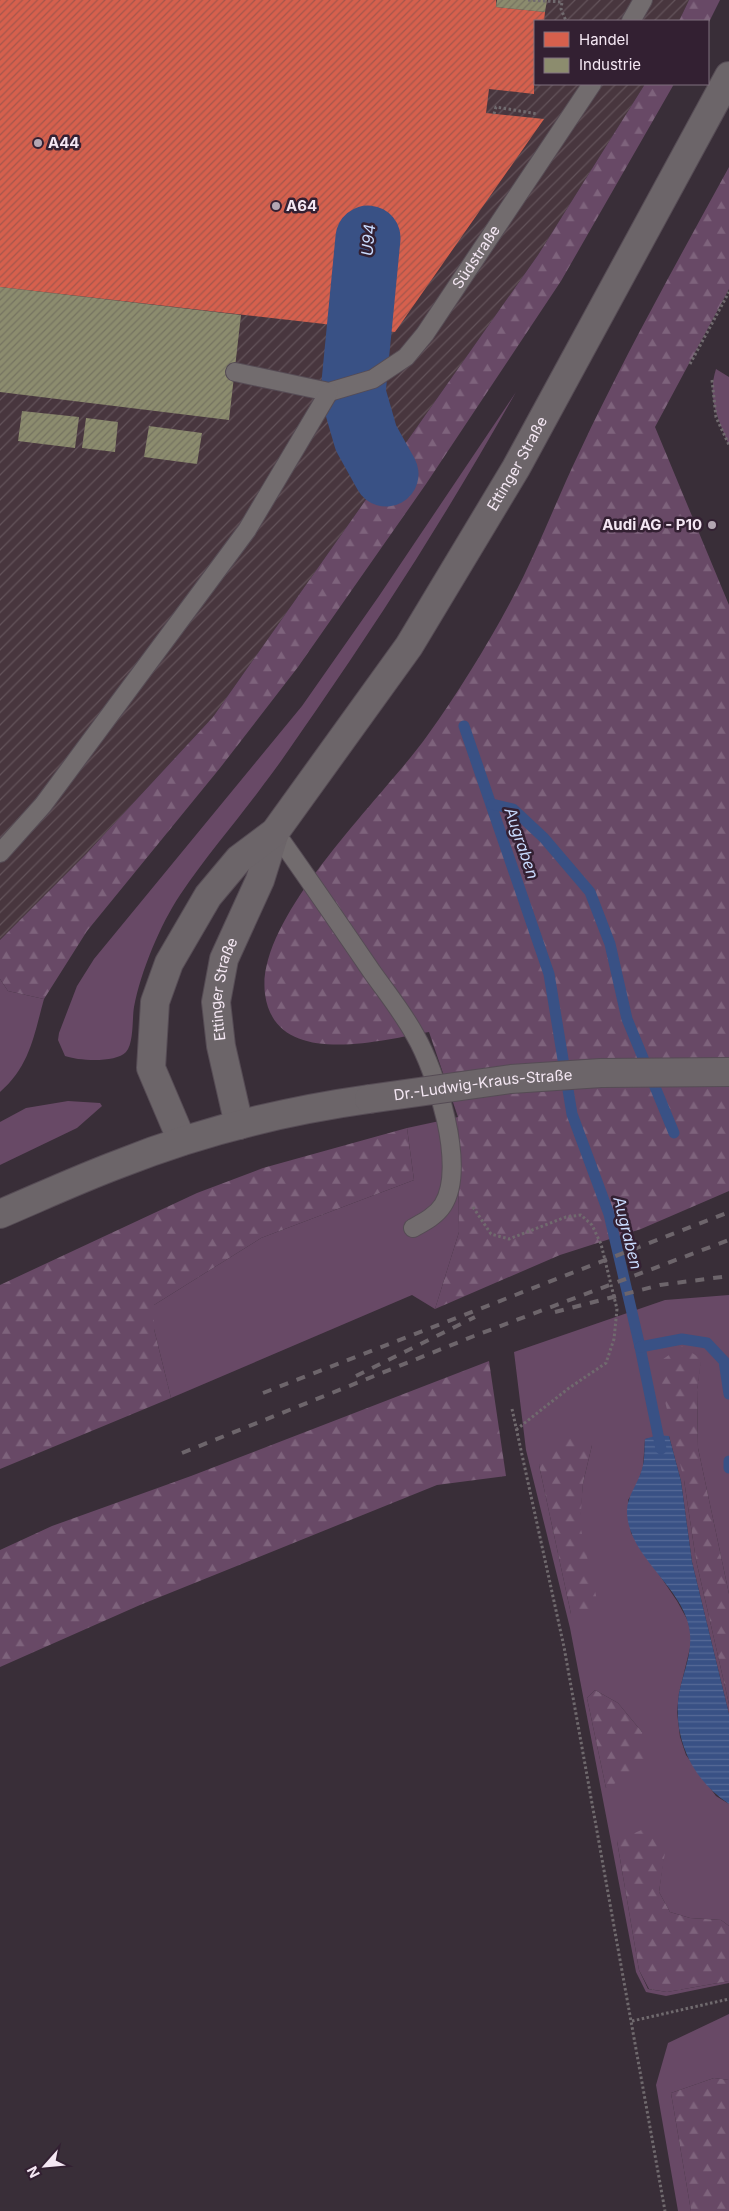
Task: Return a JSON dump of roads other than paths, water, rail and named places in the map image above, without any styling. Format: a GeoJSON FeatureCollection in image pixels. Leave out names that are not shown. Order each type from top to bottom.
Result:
{"type":"FeatureCollection","features":[{"type":"Feature","properties":{"kind":"main road","name":"Ettinger Straße"},"geometry":{"type":"LineString","coordinates":[[182,1142],[151,1068],[155,1002],[169,963],[208,896],[239,859],[275,832],[409,646],[511,476],[729,76]]}},
{"type":"Feature","properties":{"kind":"main road","name":"Ettinger Straße"},"geometry":{"type":"LineString","coordinates":[[239,1125],[221,1046],[216,1002],[224,959],[260,880],[275,832]]}},
{"type":"Feature","properties":{"kind":"main road","name":"Dr.-Ludwig-Kraus-Straße"},"geometry":{"type":"LineString","coordinates":[[239,1125],[323,1105],[511,1079],[600,1073],[729,1072]]}},
{"type":"Feature","properties":{"kind":"main road"},"geometry":{"type":"LineString","coordinates":[[0,1214],[119,1164],[239,1125]]}},
{"type":"Feature","properties":{"kind":"lane"},"geometry":{"type":"LineString","coordinates":[[632,20],[644,0]]}},
{"type":"Feature","properties":{"kind":"lane","name":"Südstraße"},"geometry":{"type":"LineString","coordinates":[[330,392],[373,379],[406,357],[420,340],[591,85]]}},
{"type":"Feature","properties":{"kind":"lane"},"geometry":{"type":"LineString","coordinates":[[0,852],[43,805],[248,530],[330,392],[235,372]]}},
{"type":"Feature","properties":{"kind":"lane"},"geometry":{"type":"LineString","coordinates":[[275,832],[415,1035],[433,1074],[448,1126],[452,1167],[450,1190],[443,1206],[430,1219],[413,1228]]}},
{"type":"Feature","properties":{"kind":"water"},"geometry":{"type":"Polygon","coordinates":[[[658,1435],[669,1436],[681,1481],[692,1562],[729,1714],[729,1804],[705,1783],[695,1770],[682,1741],[679,1726],[679,1693],[690,1650],[690,1632],[683,1609],[644,1555],[629,1527],[627,1506],[643,1466],[645,1439],[658,1435]]]}},
{"type":"Feature","properties":{"kind":"waterway","name":"U94"},"geometry":{"type":"LineString","coordinates":[[368,238],[353,393],[366,438],[386,474]]}},
{"type":"Feature","properties":{"kind":"waterway","name":"Augraben"},"geometry":{"type":"LineString","coordinates":[[366,438],[386,474]]}},
{"type":"Feature","properties":{"kind":"waterway","name":"Augraben"},"geometry":{"type":"LineString","coordinates":[[464,726],[549,974],[572,1114],[609,1214],[640,1347],[661,1449]]}},
{"type":"Feature","properties":{"kind":"waterway"},"geometry":{"type":"LineString","coordinates":[[492,804],[513,809],[544,838],[590,892],[610,944],[627,1019],[674,1133]]}},
{"type":"Feature","properties":{"kind":"waterway"},"geometry":{"type":"LineString","coordinates":[[640,1347],[682,1339],[707,1343],[724,1361],[729,1394]]}},
{"type":"Feature","properties":{"kind":"waterway"},"geometry":{"type":"LineString","coordinates":[[729,1461],[729,1468]]}},
{"type":"Feature","properties":{"kind":"railway"},"geometry":{"type":"LineString","coordinates":[[263,1393],[729,1212]]}},
{"type":"Feature","properties":{"kind":"railway"},"geometry":{"type":"LineString","coordinates":[[182,1453],[474,1336],[729,1240]]}},
{"type":"Feature","properties":{"kind":"railway"},"geometry":{"type":"LineString","coordinates":[[555,1312],[660,1285],[729,1276]]}},
{"type":"Feature","properties":{"kind":"railway"},"geometry":{"type":"LineString","coordinates":[[356,1376],[475,1317]]}},
{"type":"Feature","properties":{"kind":"place","name":"A44"},"geometry":{"type":"Point","coordinates":[38,143]}},
{"type":"Feature","properties":{"kind":"place","name":"A64"},"geometry":{"type":"Point","coordinates":[276,206]}},
{"type":"Feature","properties":{"kind":"place","name":"Audi AG - P10"},"geometry":{"type":"Point","coordinates":[712,525]}}]}
